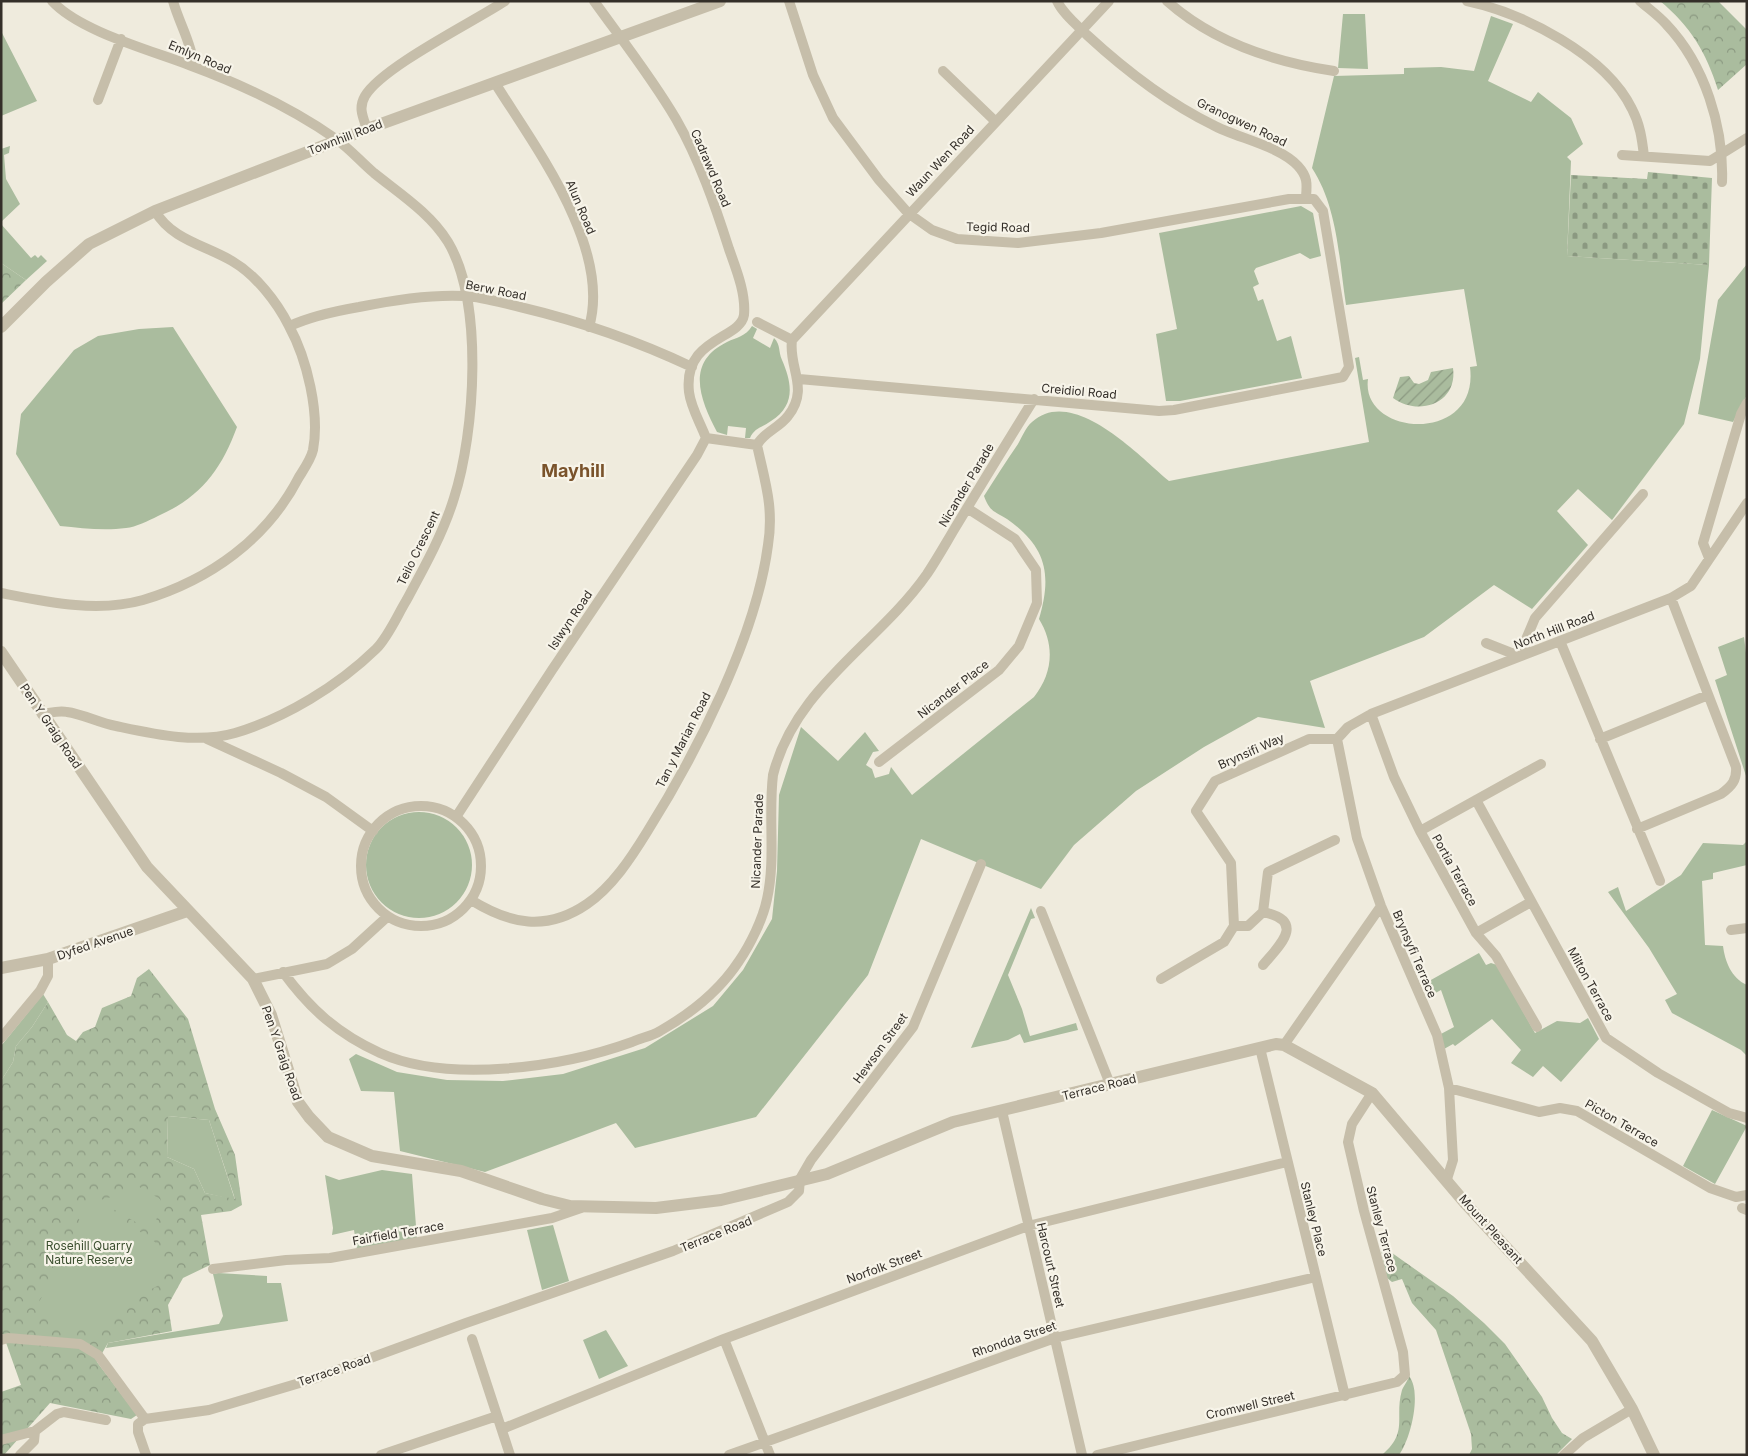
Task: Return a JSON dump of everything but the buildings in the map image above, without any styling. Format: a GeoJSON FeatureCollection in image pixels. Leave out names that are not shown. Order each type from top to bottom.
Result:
{"type":"FeatureCollection","features":[{"type":"Feature","properties":{"kind":"street","name":"Emlyn Road"},"geometry":{"type":"LineString","coordinates":[[52,1],[64,14],[121,39],[194,66],[292,112],[338,140]]}},
{"type":"Feature","properties":{"kind":"street"},"geometry":{"type":"LineString","coordinates":[[173,1],[179,24],[193,55],[194,66]]}},
{"type":"Feature","properties":{"kind":"street"},"geometry":{"type":"LineString","coordinates":[[367,129],[360,110],[365,95],[386,76],[412,57],[506,1]]}},
{"type":"Feature","properties":{"kind":"street","name":"Cadrawd Road"},"geometry":{"type":"LineString","coordinates":[[594,1],[653,82],[677,121],[720,220],[739,279],[744,310],[742,323],[731,332],[706,346],[692,367]]}},
{"type":"Feature","properties":{"kind":"street","name":"Townhill Road"},"geometry":{"type":"LineString","coordinates":[[1,327],[46,282],[89,244],[155,211],[367,129],[720,1]]}},
{"type":"Feature","properties":{"kind":"street","name":"Tegid Road"},"geometry":{"type":"LineString","coordinates":[[789,1],[814,75],[833,118],[879,180],[908,213],[932,230],[957,239],[1018,243],[1101,234],[1306,197]]}},
{"type":"Feature","properties":{"kind":"street","name":"Granogwen Road"},"geometry":{"type":"LineString","coordinates":[[1057,1],[1081,29],[1122,67],[1167,98],[1213,126],[1280,154],[1297,165],[1307,178],[1306,197]]}},
{"type":"Feature","properties":{"kind":"street","name":"Waun Wen Road"},"geometry":{"type":"LineString","coordinates":[[792,340],[908,213],[1109,1]]}},
{"type":"Feature","properties":{"kind":"street"},"geometry":{"type":"LineString","coordinates":[[1167,1],[1200,25],[1225,39],[1261,55],[1296,65],[1334,71]]}},
{"type":"Feature","properties":{"kind":"street"},"geometry":{"type":"LineString","coordinates":[[1467,1],[1506,12],[1552,34],[1584,55],[1610,78],[1632,108],[1641,130],[1644,156]]}},
{"type":"Feature","properties":{"kind":"street"},"geometry":{"type":"LineString","coordinates":[[1640,1],[1667,24],[1689,54],[1715,113],[1723,154],[1722,182]]}},
{"type":"Feature","properties":{"kind":"street"},"geometry":{"type":"LineString","coordinates":[[98,100],[121,39]]}},
{"type":"Feature","properties":{"kind":"street"},"geometry":{"type":"LineString","coordinates":[[943,71],[995,121]]}},
{"type":"Feature","properties":{"kind":"street","name":"Alun Road"},"geometry":{"type":"LineString","coordinates":[[495,83],[564,194],[580,234],[590,265],[594,293],[593,312],[589,327]]}},
{"type":"Feature","properties":{"kind":"street"},"geometry":{"type":"LineString","coordinates":[[1622,155],[1710,161],[1747,138]]}},
{"type":"Feature","properties":{"kind":"street","name":"Teilo Crescent"},"geometry":{"type":"LineString","coordinates":[[42,714],[67,712],[115,726],[207,739],[236,732],[296,707],[344,675],[378,647],[401,610],[442,530],[454,498],[464,460],[471,394],[471,340],[465,296],[452,251],[436,225],[338,140]]}},
{"type":"Feature","properties":{"kind":"street","name":"Creidiol Road"},"geometry":{"type":"LineString","coordinates":[[798,379],[1159,411],[1174,410],[1343,377],[1348,372],[1349,367],[1323,211],[1314,199],[1306,197]]}},
{"type":"Feature","properties":{"kind":"street"},"geometry":{"type":"LineString","coordinates":[[1,593],[86,606],[143,600],[209,571],[235,556],[271,520],[292,491],[312,453],[316,428],[310,382],[290,326],[273,300],[254,278],[234,262],[171,232],[155,211]]}},
{"type":"Feature","properties":{"kind":"street","name":"Berw Road"},"geometry":{"type":"LineString","coordinates":[[290,326],[334,312],[373,304],[413,298],[465,296],[530,310],[589,327],[663,354],[692,367]]}},
{"type":"Feature","properties":{"kind":"street"},"geometry":{"type":"LineString","coordinates":[[692,367],[688,383],[691,403],[706,438],[757,445],[764,435],[789,415],[797,394],[798,379],[791,358],[792,340],[757,322]]}},
{"type":"Feature","properties":{"kind":"street","name":"Nicander Parade"},"geometry":{"type":"LineString","coordinates":[[283,972],[301,998],[322,1018],[355,1040],[381,1053],[410,1063],[447,1068],[498,1069],[549,1064],[582,1058],[659,1032],[698,1006],[720,985],[740,961],[767,900],[773,775],[777,759],[790,729],[808,702],[832,675],[906,601],[928,573],[1034,399]]}},
{"type":"Feature","properties":{"kind":"street"},"geometry":{"type":"LineString","coordinates":[[1708,558],[1703,543],[1741,414],[1747,402]]}},
{"type":"Feature","properties":{"kind":"street","name":"Islwyn Road"},"geometry":{"type":"LineString","coordinates":[[456,817],[552,670],[697,455],[706,438]]}},
{"type":"Feature","properties":{"kind":"street","name":"Tan y Marian Road"},"geometry":{"type":"LineString","coordinates":[[471,900],[489,911],[517,922],[536,922],[559,918],[587,904],[610,883],[630,859],[658,815],[718,700],[750,620],[761,583],[768,546],[771,510],[757,445]]}},
{"type":"Feature","properties":{"kind":"street"},"geometry":{"type":"LineString","coordinates":[[1486,643],[1523,655],[1524,644],[1535,618],[1643,494]]}},
{"type":"Feature","properties":{"kind":"street","name":"North Hill Road"},"geometry":{"type":"LineString","coordinates":[[1337,740],[1348,727],[1371,714],[1671,598],[1691,586],[1708,558],[1747,503]]}},
{"type":"Feature","properties":{"kind":"street","name":"Nicander Place"},"geometry":{"type":"LineString","coordinates":[[879,762],[999,670],[1019,646],[1037,603],[1036,570],[1015,539],[968,508]]}},
{"type":"Feature","properties":{"kind":"street"},"geometry":{"type":"LineString","coordinates":[[1638,829],[1721,794],[1731,787],[1736,776],[1736,766],[1671,598]]}},
{"type":"Feature","properties":{"kind":"street"},"geometry":{"type":"LineString","coordinates":[[1560,641],[1660,881]]}},
{"type":"Feature","properties":{"kind":"street","name":"Pen Y Graig Road"},"geometry":{"type":"LineString","coordinates":[[1,652],[147,867],[253,979],[271,1015],[298,1102],[320,1131],[328,1137],[372,1156],[461,1171],[551,1202],[586,1206],[656,1208],[721,1200],[800,1179]]}},
{"type":"Feature","properties":{"kind":"street"},"geometry":{"type":"LineString","coordinates":[[1600,739],[1708,695]]}},
{"type":"Feature","properties":{"kind":"street","name":"Portia Terrace"},"geometry":{"type":"LineString","coordinates":[[1371,714],[1394,777],[1420,831],[1476,933],[1496,956],[1537,1027]]}},
{"type":"Feature","properties":{"kind":"street"},"geometry":{"type":"LineString","coordinates":[[207,739],[281,773],[326,797],[373,831]]}},
{"type":"Feature","properties":{"kind":"street","name":"Brynsifi Way"},"geometry":{"type":"LineString","coordinates":[[1234,926],[1230,863],[1196,810],[1215,781],[1309,739],[1337,740]]}},
{"type":"Feature","properties":{"kind":"street","name":"Brynsyfi Terrace"},"geometry":{"type":"LineString","coordinates":[[1337,740],[1357,838],[1381,906],[1437,1036],[1449,1088],[1453,1160],[1447,1179]]}},
{"type":"Feature","properties":{"kind":"street"},"geometry":{"type":"LineString","coordinates":[[1420,831],[1541,764]]}},
{"type":"Feature","properties":{"kind":"street","name":"Milton Terrace"},"geometry":{"type":"LineString","coordinates":[[1476,800],[1606,1038],[1658,1073],[1729,1113],[1747,1118]]}},
{"type":"Feature","properties":{"kind":"street"},"geometry":{"type":"LineString","coordinates":[[412,807],[434,808],[456,817],[470,831],[478,849],[481,866],[479,882],[471,900],[446,921],[429,926],[406,925],[387,917],[370,900],[360,874],[362,851],[373,831],[390,814],[412,807]]}},
{"type":"Feature","properties":{"kind":"street"},"geometry":{"type":"LineString","coordinates":[[1161,979],[1224,942],[1234,926],[1248,926],[1263,912],[1268,872],[1335,840]]}},
{"type":"Feature","properties":{"kind":"street","name":"Hewson Street"},"geometry":{"type":"LineString","coordinates":[[800,1179],[811,1160],[913,1027],[981,864]]}},
{"type":"Feature","properties":{"kind":"street"},"geometry":{"type":"LineString","coordinates":[[1476,933],[1531,902]]}},
{"type":"Feature","properties":{"kind":"street"},"geometry":{"type":"LineString","coordinates":[[1284,1045],[1381,906]]}},
{"type":"Feature","properties":{"kind":"street","name":"Dyfed Avenue"},"geometry":{"type":"LineString","coordinates":[[1,968],[48,959],[187,911]]}},
{"type":"Feature","properties":{"kind":"street"},"geometry":{"type":"LineString","coordinates":[[1041,911],[1110,1084]]}},
{"type":"Feature","properties":{"kind":"street"},"geometry":{"type":"LineString","coordinates":[[1263,912],[1276,914],[1284,922],[1287,929],[1286,937],[1263,965]]}},
{"type":"Feature","properties":{"kind":"street"},"geometry":{"type":"LineString","coordinates":[[253,979],[327,964],[352,949],[387,917]]}},
{"type":"Feature","properties":{"kind":"street"},"geometry":{"type":"LineString","coordinates":[[1731,930],[1747,928]]}},
{"type":"Feature","properties":{"kind":"street"},"geometry":{"type":"LineString","coordinates":[[1,1038],[40,991],[48,976],[48,959]]}},
{"type":"Feature","properties":{"kind":"street","name":"Terrace Road"},"geometry":{"type":"LineString","coordinates":[[141,1421],[209,1410],[313,1379],[466,1323],[673,1251],[788,1202],[799,1191],[800,1179],[828,1174],[953,1122],[1260,1048],[1284,1045]]}},
{"type":"Feature","properties":{"kind":"street","name":"Mount Pleasant"},"geometry":{"type":"LineString","coordinates":[[1284,1045],[1372,1094],[1447,1179],[1466,1204],[1592,1341],[1632,1409],[1654,1455]]}},
{"type":"Feature","properties":{"kind":"street","name":"Stanley Place"},"geometry":{"type":"LineString","coordinates":[[1260,1048],[1345,1396]]}},
{"type":"Feature","properties":{"kind":"street","name":"Picton Terrace"},"geometry":{"type":"LineString","coordinates":[[1449,1088],[1539,1112],[1560,1108],[1578,1111],[1710,1188],[1736,1197],[1747,1194]]}},
{"type":"Feature","properties":{"kind":"street","name":"Stanley Terrace"},"geometry":{"type":"LineString","coordinates":[[1372,1094],[1352,1124],[1348,1142],[1364,1211],[1403,1352],[1405,1375]]}},
{"type":"Feature","properties":{"kind":"street","name":"Harcourt Street"},"geometry":{"type":"LineString","coordinates":[[1002,1110],[1082,1455]]}},
{"type":"Feature","properties":{"kind":"street","name":"Norfolk Street"},"geometry":{"type":"LineString","coordinates":[[502,1429],[724,1339],[1028,1226],[1288,1162]]}},
{"type":"Feature","properties":{"kind":"street","name":"Fairfield Terrace"},"geometry":{"type":"LineString","coordinates":[[213,1269],[286,1260],[330,1258],[552,1218],[586,1206]]}},
{"type":"Feature","properties":{"kind":"street","name":"Rhondda Street"},"geometry":{"type":"LineString","coordinates":[[729,1455],[1055,1338],[1316,1277]]}},
{"type":"Feature","properties":{"kind":"street"},"geometry":{"type":"LineString","coordinates":[[1,1340],[8,1338],[80,1344],[98,1355],[141,1421],[138,1432],[146,1455]]}},
{"type":"Feature","properties":{"kind":"street"},"geometry":{"type":"LineString","coordinates":[[472,1339],[510,1455]]}},
{"type":"Feature","properties":{"kind":"street"},"geometry":{"type":"LineString","coordinates":[[724,1339],[770,1455]]}},
{"type":"Feature","properties":{"kind":"street","name":"Cromwell Street"},"geometry":{"type":"LineString","coordinates":[[1097,1455],[1345,1396],[1397,1382],[1405,1375]]}},
{"type":"Feature","properties":{"kind":"street"},"geometry":{"type":"LineString","coordinates":[[1564,1455],[1582,1438],[1632,1409]]}},
{"type":"Feature","properties":{"kind":"street"},"geometry":{"type":"LineString","coordinates":[[1,1440],[35,1431],[57,1414],[64,1412],[106,1420]]}},
{"type":"Feature","properties":{"kind":"street"},"geometry":{"type":"LineString","coordinates":[[381,1455],[497,1416]]}},
{"type":"Feature","properties":{"kind":"street"},"geometry":{"type":"LineString","coordinates":[[20,1455],[34,1441],[35,1431]]}},
{"type":"Feature","properties":{"kind":"green space"},"geometry":{"type":"Polygon","coordinates":[[[1660,1],[1718,1],[1747,30],[1747,64],[1718,90],[1703,52],[1696,41],[1660,1]]]}},
{"type":"Feature","properties":{"kind":"green space"},"geometry":{"type":"Polygon","coordinates":[[[1343,14],[1365,14],[1368,69],[1338,68],[1343,14]]]}},
{"type":"Feature","properties":{"kind":"green space"},"geometry":{"type":"Polygon","coordinates":[[[1491,16],[1513,24],[1488,81],[1531,102],[1538,92],[1571,118],[1583,144],[1567,157],[1571,161],[1567,256],[1709,265],[1700,359],[1684,424],[1612,520],[1578,489],[1557,511],[1588,545],[1532,609],[1494,585],[1424,637],[1310,681],[1325,728],[1258,717],[1204,747],[1136,791],[1074,845],[1041,889],[921,839],[868,975],[756,1117],[635,1148],[616,1123],[485,1172],[400,1151],[394,1092],[361,1091],[349,1059],[356,1054],[397,1072],[447,1080],[503,1081],[563,1074],[645,1048],[713,1006],[743,970],[772,919],[777,871],[779,795],[801,727],[838,761],[865,732],[879,751],[873,752],[866,765],[872,769],[875,778],[889,774],[891,767],[912,795],[1034,697],[1045,678],[1050,659],[1048,639],[1039,619],[1045,589],[1043,563],[1031,540],[1007,519],[993,511],[984,496],[1032,422],[1048,413],[1066,412],[1085,418],[1105,428],[1169,481],[1369,442],[1355,358],[1359,357],[1363,380],[1368,379],[1370,398],[1382,413],[1399,421],[1420,424],[1440,420],[1457,410],[1468,392],[1470,367],[1477,366],[1464,289],[1346,305],[1332,217],[1321,184],[1312,168],[1334,76],[1404,74],[1404,68],[1441,67],[1474,71],[1491,16]]]}},
{"type":"Feature","properties":{"kind":"green space"},"geometry":{"type":"Polygon","coordinates":[[[1,31],[37,101],[1,116],[1,31]]]}},
{"type":"Feature","properties":{"kind":"green space"},"geometry":{"type":"Polygon","coordinates":[[[10,146],[9,153],[4,155],[6,179],[20,204],[1,222],[1,149],[10,146]]]}},
{"type":"Feature","properties":{"kind":"green space"},"geometry":{"type":"Polygon","coordinates":[[[1648,172],[1712,178],[1709,265],[1567,256],[1571,175],[1647,179],[1648,172]]]}},
{"type":"Feature","properties":{"kind":"green space"},"geometry":{"type":"Polygon","coordinates":[[[1301,206],[1313,213],[1321,256],[1310,259],[1300,253],[1256,268],[1254,271],[1259,284],[1253,287],[1258,301],[1263,299],[1277,341],[1291,336],[1302,378],[1180,401],[1166,401],[1156,334],[1177,329],[1159,233],[1301,206]]]}},
{"type":"Feature","properties":{"kind":"green space"},"geometry":{"type":"Polygon","coordinates":[[[1,224],[31,258],[35,255],[38,258],[41,255],[47,261],[26,280],[1,263],[1,224]]]}},
{"type":"Feature","properties":{"kind":"green space"},"geometry":{"type":"Polygon","coordinates":[[[1,263],[26,280],[1,304],[1,263]]]}},
{"type":"Feature","properties":{"kind":"green space"},"geometry":{"type":"Polygon","coordinates":[[[1747,264],[1747,395],[1733,422],[1698,414],[1718,300],[1747,264]]]}},
{"type":"Feature","properties":{"kind":"green space"},"geometry":{"type":"Polygon","coordinates":[[[752,326],[757,329],[753,338],[770,348],[774,338],[778,343],[790,385],[790,393],[785,408],[779,415],[756,430],[750,438],[745,438],[746,428],[728,426],[727,435],[717,432],[706,408],[700,383],[705,361],[714,351],[727,342],[744,335],[752,326]]]}},
{"type":"Feature","properties":{"kind":"green space"},"geometry":{"type":"Polygon","coordinates":[[[173,327],[237,427],[224,456],[208,481],[198,491],[173,508],[142,524],[109,529],[60,526],[16,454],[21,414],[74,350],[98,336],[139,329],[173,327]]]}},
{"type":"Feature","properties":{"kind":"green space"},"geometry":{"type":"Polygon","coordinates":[[[1453,368],[1453,380],[1449,390],[1443,398],[1435,403],[1425,406],[1414,406],[1403,404],[1393,398],[1400,377],[1409,376],[1414,383],[1419,384],[1428,380],[1431,372],[1453,368]]]}},
{"type":"Feature","properties":{"kind":"green space"},"geometry":{"type":"Polygon","coordinates":[[[1744,637],[1747,661],[1747,779],[1715,680],[1727,675],[1718,647],[1744,637]]]}},
{"type":"Feature","properties":{"kind":"green space"},"geometry":{"type":"Polygon","coordinates":[[[419,812],[439,816],[456,828],[468,845],[472,865],[468,885],[456,902],[439,914],[419,918],[399,914],[382,902],[370,885],[366,865],[370,845],[382,828],[399,816],[419,812]]]}},
{"type":"Feature","properties":{"kind":"green space"},"geometry":{"type":"Polygon","coordinates":[[[1747,841],[1747,865],[1713,873],[1713,879],[1702,881],[1705,945],[1723,946],[1725,957],[1733,974],[1747,985],[1747,1056],[1741,1050],[1672,1013],[1665,1000],[1677,994],[1649,948],[1608,892],[1618,887],[1626,911],[1681,875],[1703,843],[1743,845],[1747,841]]]}},
{"type":"Feature","properties":{"kind":"green space"},"geometry":{"type":"Polygon","coordinates":[[[1031,908],[1035,918],[1031,919],[1008,975],[1022,1009],[1030,1036],[1076,1023],[1078,1030],[1024,1043],[1020,1034],[1008,1040],[971,1048],[1031,908]]]}},
{"type":"Feature","properties":{"kind":"green space"},"geometry":{"type":"Polygon","coordinates":[[[1479,953],[1486,965],[1491,963],[1497,965],[1535,1033],[1557,1021],[1580,1023],[1588,1018],[1599,1039],[1561,1082],[1543,1066],[1533,1077],[1511,1063],[1521,1050],[1492,1019],[1455,1046],[1453,1044],[1444,1049],[1439,1035],[1454,1027],[1441,990],[1428,997],[1422,985],[1479,953]]]}},
{"type":"Feature","properties":{"kind":"green space"},"geometry":{"type":"Polygon","coordinates":[[[149,969],[188,1019],[215,1109],[235,1155],[242,1205],[231,1211],[201,1215],[210,1265],[183,1278],[168,1305],[172,1331],[108,1343],[97,1362],[137,1415],[131,1419],[50,1403],[4,1455],[1,1455],[1,1392],[21,1385],[3,1334],[1,1335],[1,1081],[13,1062],[16,1046],[32,1027],[48,1002],[67,1035],[76,1041],[83,1032],[95,1027],[102,1008],[131,996],[137,978],[149,969]],[[168,1116],[167,1157],[194,1169],[205,1193],[235,1199],[209,1120],[168,1116]],[[136,1185],[128,1186],[115,1196],[75,1207],[85,1237],[77,1257],[62,1262],[36,1307],[58,1324],[87,1330],[112,1318],[142,1294],[159,1285],[169,1269],[159,1259],[155,1242],[114,1214],[113,1209],[151,1231],[161,1209],[160,1199],[136,1185]]]}},
{"type":"Feature","properties":{"kind":"green space"},"geometry":{"type":"Polygon","coordinates":[[[43,994],[48,1002],[32,1027],[16,1046],[13,1062],[1,1081],[1,1046],[43,994]]]}},
{"type":"Feature","properties":{"kind":"green space","name":"Rosehill Quarry Nature Reserve"},"geometry":{"type":"Polygon","coordinates":[[[1,1088],[174,1207],[194,1244],[162,1309],[103,1340],[1,1327],[1,1088]]]}},
{"type":"Feature","properties":{"kind":"green space"},"geometry":{"type":"Polygon","coordinates":[[[1712,1110],[1747,1126],[1715,1184],[1683,1166],[1712,1110]]]}},
{"type":"Feature","properties":{"kind":"green space"},"geometry":{"type":"Polygon","coordinates":[[[168,1116],[209,1120],[235,1200],[205,1193],[194,1169],[167,1157],[168,1116]]]}},
{"type":"Feature","properties":{"kind":"green space"},"geometry":{"type":"Polygon","coordinates":[[[382,1170],[412,1174],[417,1239],[357,1249],[354,1230],[332,1235],[333,1228],[325,1175],[339,1180],[382,1170]]]}},
{"type":"Feature","properties":{"kind":"green space"},"geometry":{"type":"Polygon","coordinates":[[[553,1225],[569,1281],[542,1290],[527,1230],[553,1225]]]}},
{"type":"Feature","properties":{"kind":"green space"},"geometry":{"type":"Polygon","coordinates":[[[1385,1248],[1453,1296],[1505,1344],[1542,1397],[1562,1433],[1572,1439],[1556,1455],[1469,1455],[1472,1449],[1471,1434],[1436,1330],[1412,1303],[1402,1279],[1392,1282],[1387,1278],[1381,1250],[1385,1248]]]}},
{"type":"Feature","properties":{"kind":"green space"},"geometry":{"type":"Polygon","coordinates":[[[213,1274],[267,1276],[267,1283],[281,1283],[288,1321],[106,1348],[108,1343],[219,1324],[223,1316],[213,1274]]]}},
{"type":"Feature","properties":{"kind":"green space"},"geometry":{"type":"Polygon","coordinates":[[[606,1330],[628,1366],[599,1379],[583,1340],[606,1330]]]}},
{"type":"Feature","properties":{"kind":"green space"},"geometry":{"type":"Polygon","coordinates":[[[1409,1376],[1415,1393],[1411,1427],[1399,1455],[1382,1455],[1390,1447],[1398,1432],[1400,1400],[1402,1390],[1409,1376]]]}},
{"type":"Feature","properties":{"kind":"district","name":"Mayhill"},"geometry":{"type":"Point","coordinates":[573,470]}}]}
